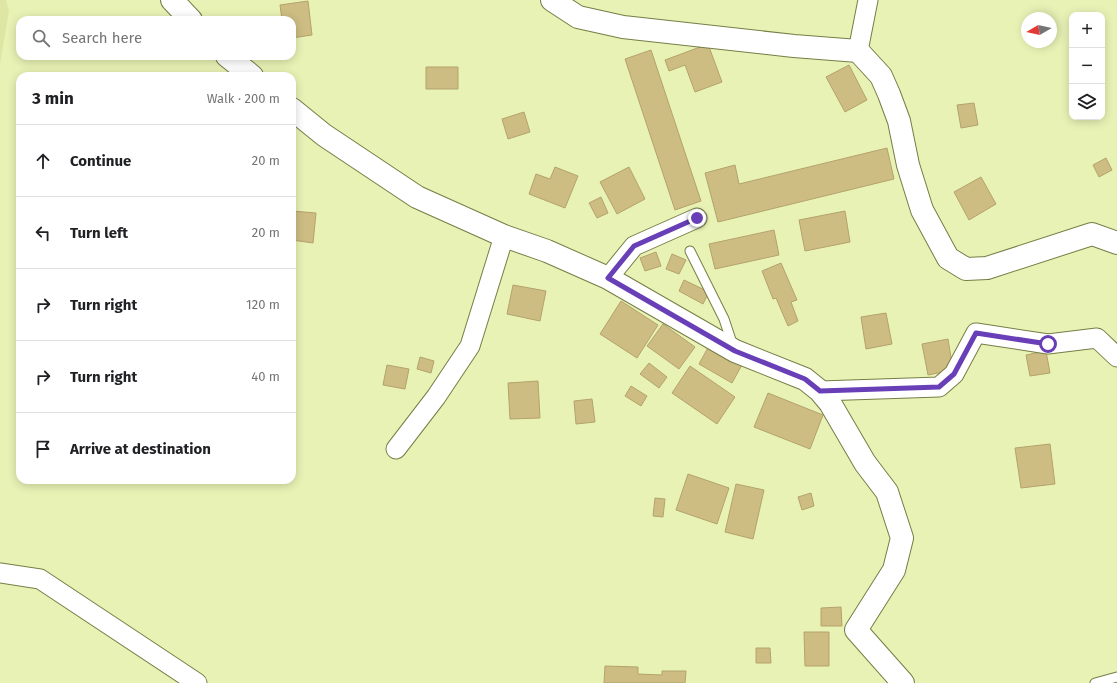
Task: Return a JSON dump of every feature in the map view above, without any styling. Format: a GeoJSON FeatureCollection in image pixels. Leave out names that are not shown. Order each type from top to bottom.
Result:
{"type":"FeatureCollection","features":[{"type":"Feature","properties":{"kind":"main road"},"geometry":{"type":"LineString","coordinates":[[172,0],[186,16]]}},
{"type":"Feature","properties":{"kind":"main road"},"geometry":{"type":"LineString","coordinates":[[552,0],[578,17],[623,27],[794,46],[858,50],[881,76],[889,94],[899,121],[908,165],[922,210],[948,258],[966,269],[987,268],[1092,234],[1117,243]]}},
{"type":"Feature","properties":{"kind":"main road"},"geometry":{"type":"LineString","coordinates":[[232,60],[247,72]]}},
{"type":"Feature","properties":{"kind":"main road"},"geometry":{"type":"LineString","coordinates":[[296,112],[324,135],[417,197],[504,236],[547,251],[608,278],[735,351],[805,379],[820,391],[830,403],[865,463],[886,492],[902,538],[894,570],[856,630],[903,683]]}},
{"type":"Feature","properties":{"kind":"street"},"geometry":{"type":"LineString","coordinates":[[858,50],[868,0]]}},
{"type":"Feature","properties":{"kind":"street"},"geometry":{"type":"LineString","coordinates":[[608,278],[634,246],[697,218]]}},
{"type":"Feature","properties":{"kind":"street"},"geometry":{"type":"LineString","coordinates":[[396,449],[436,397],[470,346],[504,236]]}},
{"type":"Feature","properties":{"kind":"street"},"geometry":{"type":"LineString","coordinates":[[820,391],[939,387],[954,374],[976,333],[1048,344],[1097,338],[1117,357]]}},
{"type":"Feature","properties":{"kind":"street"},"geometry":{"type":"LineString","coordinates":[[0,573],[40,579],[197,683]]}},
{"type":"Feature","properties":{"kind":"lane"},"geometry":{"type":"LineString","coordinates":[[690,251],[724,320],[735,351]]}},
{"type":"Feature","properties":{"kind":"lane"},"geometry":{"type":"LineString","coordinates":[[1095,683],[1117,677]]}},
{"type":"Feature","properties":{"kind":"shaded area"},"geometry":{"type":"Polygon","coordinates":[[[0,0],[6,0],[9,11],[0,64],[0,0]]]}},
{"type":"Feature","properties":{"kind":"building"},"geometry":{"type":"Polygon","coordinates":[[[308,1],[312,35],[296,37],[296,16],[281,16],[280,5],[308,1]]]}},
{"type":"Feature","properties":{"kind":"building"},"geometry":{"type":"Polygon","coordinates":[[[708,44],[722,82],[695,92],[685,65],[669,71],[665,60],[708,44]]]}},
{"type":"Feature","properties":{"kind":"building"},"geometry":{"type":"Polygon","coordinates":[[[651,50],[701,201],[675,210],[625,59],[651,50]]]}},
{"type":"Feature","properties":{"kind":"building"},"geometry":{"type":"Polygon","coordinates":[[[849,65],[867,100],[845,112],[826,77],[849,65]]]}},
{"type":"Feature","properties":{"kind":"building"},"geometry":{"type":"Polygon","coordinates":[[[426,67],[458,67],[458,89],[426,89],[426,67]]]}},
{"type":"Feature","properties":{"kind":"building"},"geometry":{"type":"Polygon","coordinates":[[[974,103],[978,125],[961,128],[957,105],[974,103]]]}},
{"type":"Feature","properties":{"kind":"building"},"geometry":{"type":"Polygon","coordinates":[[[524,112],[530,132],[508,139],[502,119],[524,112]]]}},
{"type":"Feature","properties":{"kind":"building"},"geometry":{"type":"Polygon","coordinates":[[[887,148],[894,179],[718,222],[705,173],[735,165],[739,184],[887,148]]]}},
{"type":"Feature","properties":{"kind":"building"},"geometry":{"type":"Polygon","coordinates":[[[1106,158],[1112,170],[1099,177],[1093,165],[1106,158]]]}},
{"type":"Feature","properties":{"kind":"building"},"geometry":{"type":"Polygon","coordinates":[[[555,167],[578,176],[565,208],[529,194],[536,174],[550,179],[555,167]]]}},
{"type":"Feature","properties":{"kind":"building"},"geometry":{"type":"Polygon","coordinates":[[[629,167],[645,199],[617,214],[600,182],[629,167]]]}},
{"type":"Feature","properties":{"kind":"building"},"geometry":{"type":"Polygon","coordinates":[[[981,177],[996,204],[969,220],[954,192],[981,177]]]}},
{"type":"Feature","properties":{"kind":"building"},"geometry":{"type":"Polygon","coordinates":[[[601,197],[608,213],[597,218],[589,203],[601,197]]]}},
{"type":"Feature","properties":{"kind":"building"},"geometry":{"type":"Polygon","coordinates":[[[296,211],[316,213],[313,243],[296,241],[296,211]]]}},
{"type":"Feature","properties":{"kind":"building"},"geometry":{"type":"Polygon","coordinates":[[[845,211],[850,242],[805,251],[799,220],[845,211]]]}},
{"type":"Feature","properties":{"kind":"building"},"geometry":{"type":"Polygon","coordinates":[[[774,230],[779,255],[715,269],[709,244],[774,230]]]}},
{"type":"Feature","properties":{"kind":"building"},"geometry":{"type":"Polygon","coordinates":[[[656,252],[661,266],[645,271],[640,258],[656,252]]]}},
{"type":"Feature","properties":{"kind":"building"},"geometry":{"type":"Polygon","coordinates":[[[672,254],[686,260],[679,274],[666,269],[672,254]]]}},
{"type":"Feature","properties":{"kind":"building"},"geometry":{"type":"Polygon","coordinates":[[[781,263],[797,300],[791,302],[798,321],[788,326],[776,298],[773,299],[762,271],[781,263]]]}},
{"type":"Feature","properties":{"kind":"building"},"geometry":{"type":"Polygon","coordinates":[[[684,280],[709,292],[703,304],[679,291],[684,280]]]}},
{"type":"Feature","properties":{"kind":"building"},"geometry":{"type":"Polygon","coordinates":[[[513,285],[546,291],[540,321],[507,314],[513,285]]]}},
{"type":"Feature","properties":{"kind":"building"},"geometry":{"type":"Polygon","coordinates":[[[621,301],[658,325],[637,358],[600,334],[621,301]]]}},
{"type":"Feature","properties":{"kind":"building"},"geometry":{"type":"Polygon","coordinates":[[[886,313],[892,344],[866,349],[861,317],[886,313]]]}},
{"type":"Feature","properties":{"kind":"building"},"geometry":{"type":"Polygon","coordinates":[[[663,324],[695,347],[679,369],[647,346],[663,324]]]}},
{"type":"Feature","properties":{"kind":"building"},"geometry":{"type":"Polygon","coordinates":[[[948,339],[953,370],[928,375],[922,344],[948,339]]]}},
{"type":"Feature","properties":{"kind":"building"},"geometry":{"type":"Polygon","coordinates":[[[710,344],[743,363],[732,383],[699,364],[710,344]]]}},
{"type":"Feature","properties":{"kind":"building"},"geometry":{"type":"Polygon","coordinates":[[[1046,351],[1050,373],[1030,376],[1026,355],[1046,351]]]}},
{"type":"Feature","properties":{"kind":"building"},"geometry":{"type":"Polygon","coordinates":[[[420,357],[434,361],[431,373],[417,369],[420,357]]]}},
{"type":"Feature","properties":{"kind":"building"},"geometry":{"type":"Polygon","coordinates":[[[649,363],[667,377],[659,388],[640,374],[649,363]]]}},
{"type":"Feature","properties":{"kind":"building"},"geometry":{"type":"Polygon","coordinates":[[[387,365],[409,369],[405,389],[383,385],[387,365]]]}},
{"type":"Feature","properties":{"kind":"building"},"geometry":{"type":"Polygon","coordinates":[[[690,366],[735,397],[717,424],[672,393],[690,366]]]}},
{"type":"Feature","properties":{"kind":"building"},"geometry":{"type":"Polygon","coordinates":[[[538,381],[540,418],[510,419],[508,383],[538,381]]]}},
{"type":"Feature","properties":{"kind":"building"},"geometry":{"type":"Polygon","coordinates":[[[631,386],[647,396],[641,406],[625,396],[631,386]]]}},
{"type":"Feature","properties":{"kind":"building"},"geometry":{"type":"Polygon","coordinates":[[[768,393],[823,415],[810,449],[754,427],[768,393]]]}},
{"type":"Feature","properties":{"kind":"building"},"geometry":{"type":"Polygon","coordinates":[[[592,399],[595,422],[576,424],[574,401],[592,399]]]}},
{"type":"Feature","properties":{"kind":"building"},"geometry":{"type":"Polygon","coordinates":[[[1050,444],[1055,484],[1021,488],[1015,448],[1050,444]]]}},
{"type":"Feature","properties":{"kind":"building"},"geometry":{"type":"Polygon","coordinates":[[[688,474],[729,488],[717,524],[676,510],[688,474]]]}},
{"type":"Feature","properties":{"kind":"building"},"geometry":{"type":"Polygon","coordinates":[[[736,484],[764,490],[753,539],[725,532],[736,484]]]}},
{"type":"Feature","properties":{"kind":"building"},"geometry":{"type":"Polygon","coordinates":[[[811,493],[814,506],[802,510],[798,497],[811,493]]]}},
{"type":"Feature","properties":{"kind":"building"},"geometry":{"type":"Polygon","coordinates":[[[655,498],[665,499],[663,517],[653,516],[655,498]]]}},
{"type":"Feature","properties":{"kind":"building"},"geometry":{"type":"Polygon","coordinates":[[[841,607],[842,626],[821,626],[821,608],[841,607]]]}},
{"type":"Feature","properties":{"kind":"building"},"geometry":{"type":"Polygon","coordinates":[[[804,632],[829,632],[829,666],[805,666],[804,632]]]}},
{"type":"Feature","properties":{"kind":"building"},"geometry":{"type":"Polygon","coordinates":[[[756,648],[770,648],[771,663],[756,663],[756,648]]]}},
{"type":"Feature","properties":{"kind":"building"},"geometry":{"type":"Polygon","coordinates":[[[605,666],[638,667],[638,674],[662,675],[662,671],[686,671],[685,683],[604,683],[605,666]]]}},
{"type":"Feature","properties":{"kind":"route"},"geometry":{"type":"LineString","coordinates":[[697,218],[634,246],[608,278],[735,351],[805,379],[820,391],[939,387],[947,382],[954,374],[976,333],[1048,344]]}}]}
